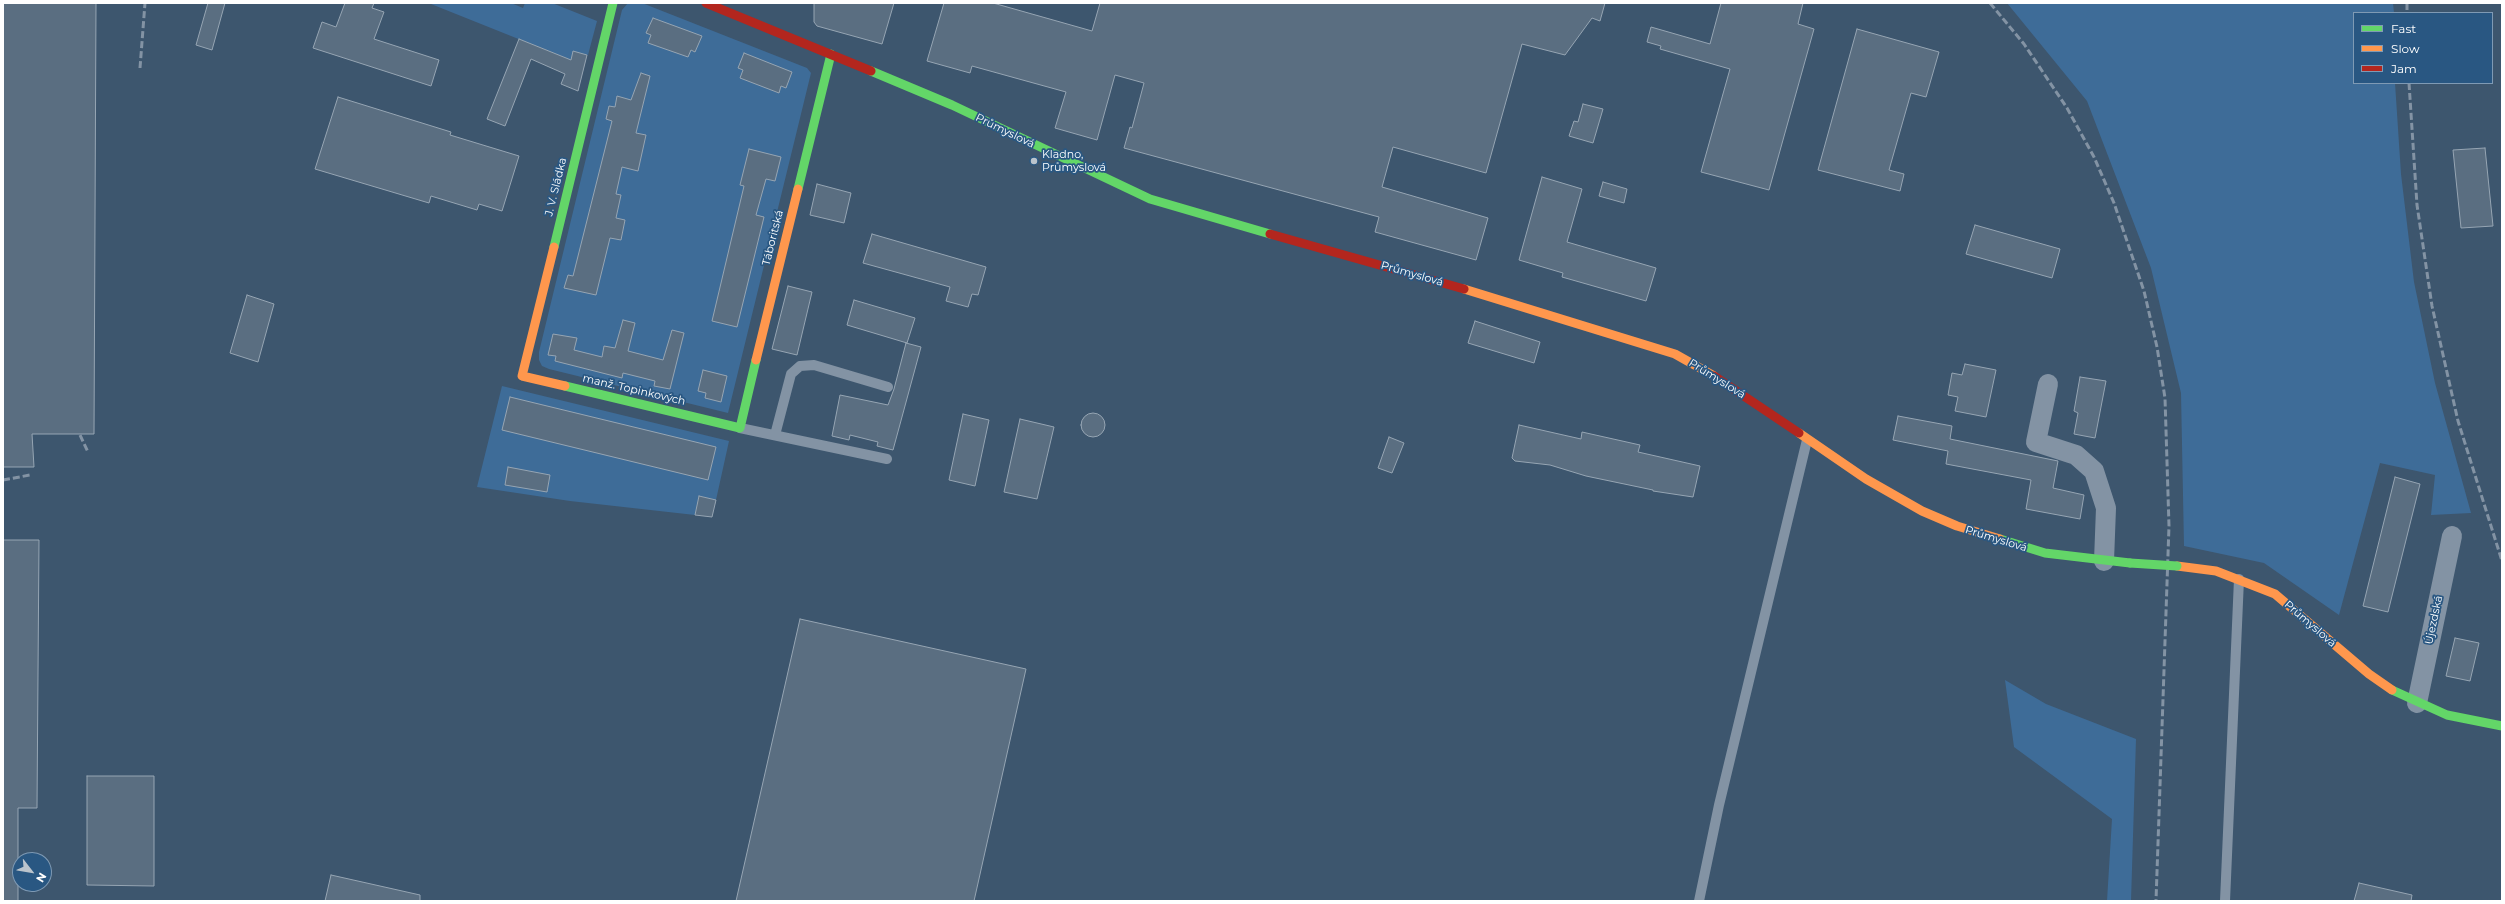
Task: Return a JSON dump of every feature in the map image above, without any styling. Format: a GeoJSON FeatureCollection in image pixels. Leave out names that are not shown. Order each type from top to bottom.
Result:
{"type":"FeatureCollection","features":[{"type":"Feature","properties":{"kind":"street","name":"J. V. Sládka"},"geometry":{"type":"LineString","coordinates":[[522,376],[613,3]]}},
{"type":"Feature","properties":{"kind":"street","name":"Průmyslová"},"geometry":{"type":"LineString","coordinates":[[706,3],[952,105],[1150,199],[1191,212],[1494,297],[1675,354],[1706,370],[1807,440],[1882,489],[1951,524],[2027,548],[2104,561],[2207,569],[2239,579],[2275,594],[2369,674],[2417,703],[2447,715],[2502,726]]}},
{"type":"Feature","properties":{"kind":"street","name":"Táboritská"},"geometry":{"type":"LineString","coordinates":[[740,428],[830,54]]}},
{"type":"Feature","properties":{"kind":"street","name":"manž. Topinkových"},"geometry":{"type":"LineString","coordinates":[[522,376],[740,428]]}},
{"type":"Feature","properties":{"kind":"street"},"geometry":{"type":"LineString","coordinates":[[2048,384],[2036,442],[2076,455],[2094,471],[2106,508],[2104,561]]}},
{"type":"Feature","properties":{"kind":"street","name":"Újezdská"},"geometry":{"type":"LineString","coordinates":[[2417,703],[2452,536]]}},
{"type":"Feature","properties":{"kind":"lane"},"geometry":{"type":"LineString","coordinates":[[775,435],[791,374],[800,366],[814,365],[888,387]]}},
{"type":"Feature","properties":{"kind":"lane"},"geometry":{"type":"LineString","coordinates":[[740,428],[887,458]]}},
{"type":"Feature","properties":{"kind":"lane"},"geometry":{"type":"LineString","coordinates":[[1699,901],[1719,805],[1807,440]]}},
{"type":"Feature","properties":{"kind":"lane"},"geometry":{"type":"LineString","coordinates":[[2225,901],[2239,579]]}},
{"type":"Feature","properties":{"kind":"shaded area"},"geometry":{"type":"Polygon","coordinates":[[[511,3],[523,8],[525,3],[552,3],[597,21],[588,55],[573,52],[571,60],[431,4],[511,3]]]}},
{"type":"Feature","properties":{"kind":"shaded area"},"geometry":{"type":"Polygon","coordinates":[[[628,3],[642,3],[807,68],[811,73],[728,413],[549,369],[542,366],[539,360],[539,352],[622,10],[628,3]]]}},
{"type":"Feature","properties":{"kind":"shaded area"},"geometry":{"type":"Polygon","coordinates":[[[2007,3],[2393,3],[2394,12],[2353,12],[2353,84],[2395,84],[2401,174],[2414,282],[2435,383],[2471,513],[2431,515],[2435,475],[2380,463],[2339,615],[2264,563],[2184,546],[2181,393],[2151,268],[2087,101],[2007,3]]]}},
{"type":"Feature","properties":{"kind":"shaded area"},"geometry":{"type":"Polygon","coordinates":[[[502,386],[729,441],[716,500],[699,496],[695,515],[570,501],[477,487],[502,386]]]}},
{"type":"Feature","properties":{"kind":"shaded area"},"geometry":{"type":"Polygon","coordinates":[[[2005,680],[2046,704],[2136,739],[2131,901],[2107,901],[2112,819],[2014,747],[2005,680]]]}},
{"type":"Feature","properties":{"kind":"building"},"geometry":{"type":"Polygon","coordinates":[[[3,3],[96,3],[94,434],[32,434],[34,467],[3,467],[3,3]]]}},
{"type":"Feature","properties":{"kind":"building"},"geometry":{"type":"Polygon","coordinates":[[[208,3],[225,3],[212,50],[196,45],[208,3]]]}},
{"type":"Feature","properties":{"kind":"building"},"geometry":{"type":"Polygon","coordinates":[[[345,3],[374,3],[372,8],[384,12],[374,39],[439,60],[431,86],[313,48],[322,22],[336,27],[345,3]]]}},
{"type":"Feature","properties":{"kind":"building"},"geometry":{"type":"Polygon","coordinates":[[[814,3],[894,3],[882,44],[817,26],[814,22],[814,3]]]}},
{"type":"Feature","properties":{"kind":"building"},"geometry":{"type":"Polygon","coordinates":[[[944,3],[993,3],[1092,31],[1100,3],[1605,3],[1600,21],[1592,18],[1565,55],[1522,44],[1486,173],[1393,147],[1382,187],[1488,218],[1476,260],[1375,232],[1379,217],[1124,148],[1130,127],[1132,128],[1144,83],[1115,75],[1097,140],[1055,128],[1066,92],[972,66],[970,73],[927,61],[944,3]]]}},
{"type":"Feature","properties":{"kind":"building"},"geometry":{"type":"Polygon","coordinates":[[[1721,3],[1803,3],[1798,24],[1814,29],[1769,190],[1701,172],[1730,69],[1660,49],[1661,46],[1647,42],[1651,27],[1710,44],[1721,3]]]}},
{"type":"Feature","properties":{"kind":"building"},"geometry":{"type":"Polygon","coordinates":[[[653,18],[702,36],[695,52],[691,50],[688,57],[648,43],[651,35],[646,33],[653,18]]]}},
{"type":"Feature","properties":{"kind":"building"},"geometry":{"type":"Polygon","coordinates":[[[1857,29],[1939,52],[1926,97],[1911,93],[1889,170],[1904,174],[1900,191],[1818,170],[1857,29]]]}},
{"type":"Feature","properties":{"kind":"building"},"geometry":{"type":"Polygon","coordinates":[[[519,39],[571,60],[573,51],[587,55],[578,91],[561,84],[565,74],[531,59],[505,126],[487,119],[519,39]]]}},
{"type":"Feature","properties":{"kind":"building"},"geometry":{"type":"Polygon","coordinates":[[[744,53],[792,72],[786,88],[781,86],[779,93],[740,78],[743,70],[738,68],[744,53]]]}},
{"type":"Feature","properties":{"kind":"building"},"geometry":{"type":"Polygon","coordinates":[[[641,73],[650,76],[636,133],[646,135],[638,171],[622,167],[616,194],[621,195],[616,218],[625,220],[621,240],[610,238],[596,295],[564,288],[568,275],[573,276],[612,121],[606,119],[609,106],[615,107],[617,96],[631,100],[641,73]]]}},
{"type":"Feature","properties":{"kind":"building"},"geometry":{"type":"Polygon","coordinates":[[[338,97],[451,132],[450,135],[519,156],[502,211],[479,204],[477,210],[431,196],[429,203],[315,169],[338,97]]]}},
{"type":"Feature","properties":{"kind":"building"},"geometry":{"type":"Polygon","coordinates":[[[1583,104],[1603,109],[1593,143],[1569,136],[1574,121],[1578,122],[1583,104]]]}},
{"type":"Feature","properties":{"kind":"building"},"geometry":{"type":"Polygon","coordinates":[[[2485,148],[2493,226],[2461,228],[2453,150],[2485,148]]]}},
{"type":"Feature","properties":{"kind":"building"},"geometry":{"type":"Polygon","coordinates":[[[749,149],[781,157],[775,181],[766,179],[756,215],[764,217],[737,327],[712,321],[744,186],[740,185],[749,149]]]}},
{"type":"Feature","properties":{"kind":"building"},"geometry":{"type":"Polygon","coordinates":[[[1542,177],[1582,189],[1567,242],[1656,268],[1646,301],[1562,277],[1563,273],[1519,260],[1542,177]]]}},
{"type":"Feature","properties":{"kind":"building"},"geometry":{"type":"Polygon","coordinates":[[[1603,182],[1627,189],[1624,203],[1599,196],[1603,182]]]}},
{"type":"Feature","properties":{"kind":"building"},"geometry":{"type":"Polygon","coordinates":[[[817,184],[851,193],[844,223],[810,215],[817,184]]]}},
{"type":"Feature","properties":{"kind":"building"},"geometry":{"type":"Polygon","coordinates":[[[1975,225],[2060,249],[2052,278],[1966,254],[1975,225]]]}},
{"type":"Feature","properties":{"kind":"building"},"geometry":{"type":"Polygon","coordinates":[[[872,234],[986,267],[978,295],[972,294],[968,307],[946,301],[950,287],[863,263],[872,234]]]}},
{"type":"Feature","properties":{"kind":"building"},"geometry":{"type":"Polygon","coordinates":[[[788,286],[812,292],[797,355],[772,349],[788,286]]]}},
{"type":"Feature","properties":{"kind":"building"},"geometry":{"type":"Polygon","coordinates":[[[247,295],[274,304],[258,362],[230,353],[247,295]]]}},
{"type":"Feature","properties":{"kind":"building"},"geometry":{"type":"Polygon","coordinates":[[[854,300],[915,318],[907,343],[847,325],[854,300]]]}},
{"type":"Feature","properties":{"kind":"building"},"geometry":{"type":"Polygon","coordinates":[[[623,320],[635,323],[628,351],[663,360],[672,330],[684,333],[670,389],[654,386],[655,381],[623,373],[622,378],[555,361],[556,356],[548,355],[553,334],[577,338],[574,350],[602,357],[604,346],[615,348],[623,320]]]}},
{"type":"Feature","properties":{"kind":"building"},"geometry":{"type":"Polygon","coordinates":[[[1475,321],[1540,342],[1534,363],[1468,343],[1475,321]]]}},
{"type":"Feature","properties":{"kind":"building"},"geometry":{"type":"Polygon","coordinates":[[[906,343],[921,347],[893,450],[877,446],[878,442],[850,435],[849,440],[832,436],[840,395],[888,405],[894,389],[906,343]]]}},
{"type":"Feature","properties":{"kind":"building"},"geometry":{"type":"Polygon","coordinates":[[[1965,364],[1996,370],[1986,417],[1955,411],[1958,397],[1948,395],[1952,373],[1962,375],[1965,364]]]}},
{"type":"Feature","properties":{"kind":"building"},"geometry":{"type":"Polygon","coordinates":[[[703,370],[727,376],[721,402],[705,398],[706,393],[698,391],[703,370]]]}},
{"type":"Feature","properties":{"kind":"building"},"geometry":{"type":"Polygon","coordinates":[[[2080,377],[2106,381],[2095,438],[2074,434],[2078,413],[2074,411],[2080,377]]]}},
{"type":"Feature","properties":{"kind":"building"},"geometry":{"type":"Polygon","coordinates":[[[510,397],[716,447],[708,480],[502,430],[510,397]]]}},
{"type":"Feature","properties":{"kind":"building"},"geometry":{"type":"Polygon","coordinates":[[[1093,413],[1102,416],[1105,425],[1102,434],[1093,437],[1084,434],[1081,425],[1084,416],[1093,413]]]}},
{"type":"Feature","properties":{"kind":"building"},"geometry":{"type":"Polygon","coordinates":[[[963,414],[989,420],[975,486],[949,480],[963,414]]]}},
{"type":"Feature","properties":{"kind":"building"},"geometry":{"type":"Polygon","coordinates":[[[1898,416],[1952,426],[1950,439],[2058,461],[2053,488],[2084,495],[2080,519],[2026,509],[2031,480],[1946,464],[1948,451],[1893,440],[1898,416]]]}},
{"type":"Feature","properties":{"kind":"building"},"geometry":{"type":"Polygon","coordinates":[[[1020,419],[1054,427],[1037,499],[1004,492],[1020,419]]]}},
{"type":"Feature","properties":{"kind":"building"},"geometry":{"type":"Polygon","coordinates":[[[1519,425],[1581,439],[1582,432],[1640,445],[1638,452],[1700,466],[1693,497],[1653,491],[1586,476],[1550,465],[1515,461],[1512,458],[1519,425]]]}},
{"type":"Feature","properties":{"kind":"building"},"geometry":{"type":"Polygon","coordinates":[[[1389,437],[1404,443],[1392,473],[1378,468],[1389,437]]]}},
{"type":"Feature","properties":{"kind":"building"},"geometry":{"type":"Polygon","coordinates":[[[508,467],[550,475],[547,492],[505,485],[508,467]]]}},
{"type":"Feature","properties":{"kind":"building"},"geometry":{"type":"Polygon","coordinates":[[[2395,477],[2420,484],[2388,612],[2363,606],[2395,477]]]}},
{"type":"Feature","properties":{"kind":"building"},"geometry":{"type":"Polygon","coordinates":[[[699,496],[716,500],[712,517],[695,515],[699,496]]]}},
{"type":"Feature","properties":{"kind":"building"},"geometry":{"type":"Polygon","coordinates":[[[3,540],[39,540],[37,808],[18,808],[18,852],[12,852],[12,892],[18,892],[18,901],[3,901],[3,540]]]}},
{"type":"Feature","properties":{"kind":"building"},"geometry":{"type":"Polygon","coordinates":[[[800,619],[1026,669],[974,901],[736,901],[800,619]]]}},
{"type":"Feature","properties":{"kind":"building"},"geometry":{"type":"Polygon","coordinates":[[[2455,638],[2479,643],[2470,681],[2446,676],[2455,638]]]}},
{"type":"Feature","properties":{"kind":"building"},"geometry":{"type":"Polygon","coordinates":[[[87,776],[154,776],[154,886],[87,885],[87,776]]]}},
{"type":"Feature","properties":{"kind":"building"},"geometry":{"type":"Polygon","coordinates":[[[331,875],[420,895],[420,901],[325,901],[331,875]]]}},
{"type":"Feature","properties":{"kind":"building"},"geometry":{"type":"Polygon","coordinates":[[[2359,883],[2412,895],[2411,901],[2354,901],[2359,883]]]}},
{"type":"Feature","properties":{"kind":"railway"},"geometry":{"type":"LineString","coordinates":[[140,68],[145,3]]}},
{"type":"Feature","properties":{"kind":"railway"},"geometry":{"type":"LineString","coordinates":[[1990,3],[2024,44],[2067,108],[2094,157],[2114,203],[2144,291],[2157,347],[2165,398],[2169,526],[2156,901]]}},
{"type":"Feature","properties":{"kind":"railway"},"geometry":{"type":"LineString","coordinates":[[2407,3],[2407,12]]}},
{"type":"Feature","properties":{"kind":"railway"},"geometry":{"type":"LineString","coordinates":[[2409,84],[2417,205],[2432,306],[2458,421],[2502,561]]}},
{"type":"Feature","properties":{"kind":"railway"},"geometry":{"type":"LineString","coordinates":[[80,435],[88,452]]}},
{"type":"Feature","properties":{"kind":"railway"},"geometry":{"type":"LineString","coordinates":[[3,480],[30,475]]}},
{"type":"Feature","properties":{"kind":"traffic: fast"},"geometry":{"type":"LineString","coordinates":[[554,247],[613,3]]}},
{"type":"Feature","properties":{"kind":"traffic: fast"},"geometry":{"type":"LineString","coordinates":[[798,189],[831,54]]}},
{"type":"Feature","properties":{"kind":"traffic: fast"},"geometry":{"type":"LineString","coordinates":[[871,71],[952,105],[1150,199],[1270,234]]}},
{"type":"Feature","properties":{"kind":"traffic: fast"},"geometry":{"type":"LineString","coordinates":[[565,386],[740,428],[756,360]]}},
{"type":"Feature","properties":{"kind":"traffic: fast"},"geometry":{"type":"LineString","coordinates":[[2000,539],[2045,553],[2130,563]]}},
{"type":"Feature","properties":{"kind":"traffic: fast"},"geometry":{"type":"LineString","coordinates":[[2130,563],[2177,566]]}},
{"type":"Feature","properties":{"kind":"traffic: fast"},"geometry":{"type":"LineString","coordinates":[[2392,690],[2447,715],[2502,726]]}},
{"type":"Feature","properties":{"kind":"traffic: slow"},"geometry":{"type":"LineString","coordinates":[[756,360],[798,189]]}},
{"type":"Feature","properties":{"kind":"traffic: slow"},"geometry":{"type":"LineString","coordinates":[[554,247],[522,376],[565,386]]}},
{"type":"Feature","properties":{"kind":"traffic: slow"},"geometry":{"type":"LineString","coordinates":[[1464,289],[1675,354],[1714,376]]}},
{"type":"Feature","properties":{"kind":"traffic: slow"},"geometry":{"type":"LineString","coordinates":[[1799,433],[1866,479],[1922,511],[1957,526],[2000,539]]}},
{"type":"Feature","properties":{"kind":"traffic: slow"},"geometry":{"type":"LineString","coordinates":[[2177,566],[2216,571],[2275,594],[2369,674],[2392,690]]}},
{"type":"Feature","properties":{"kind":"traffic: jam"},"geometry":{"type":"LineString","coordinates":[[706,3],[871,71]]}},
{"type":"Feature","properties":{"kind":"traffic: jam"},"geometry":{"type":"LineString","coordinates":[[1270,234],[1464,289]]}},
{"type":"Feature","properties":{"kind":"traffic: jam"},"geometry":{"type":"LineString","coordinates":[[1714,376],[1799,433]]}},
{"type":"Feature","properties":{"kind":"place","name":"Kladno, Průmyslová"},"geometry":{"type":"Point","coordinates":[1034,161]}}]}
